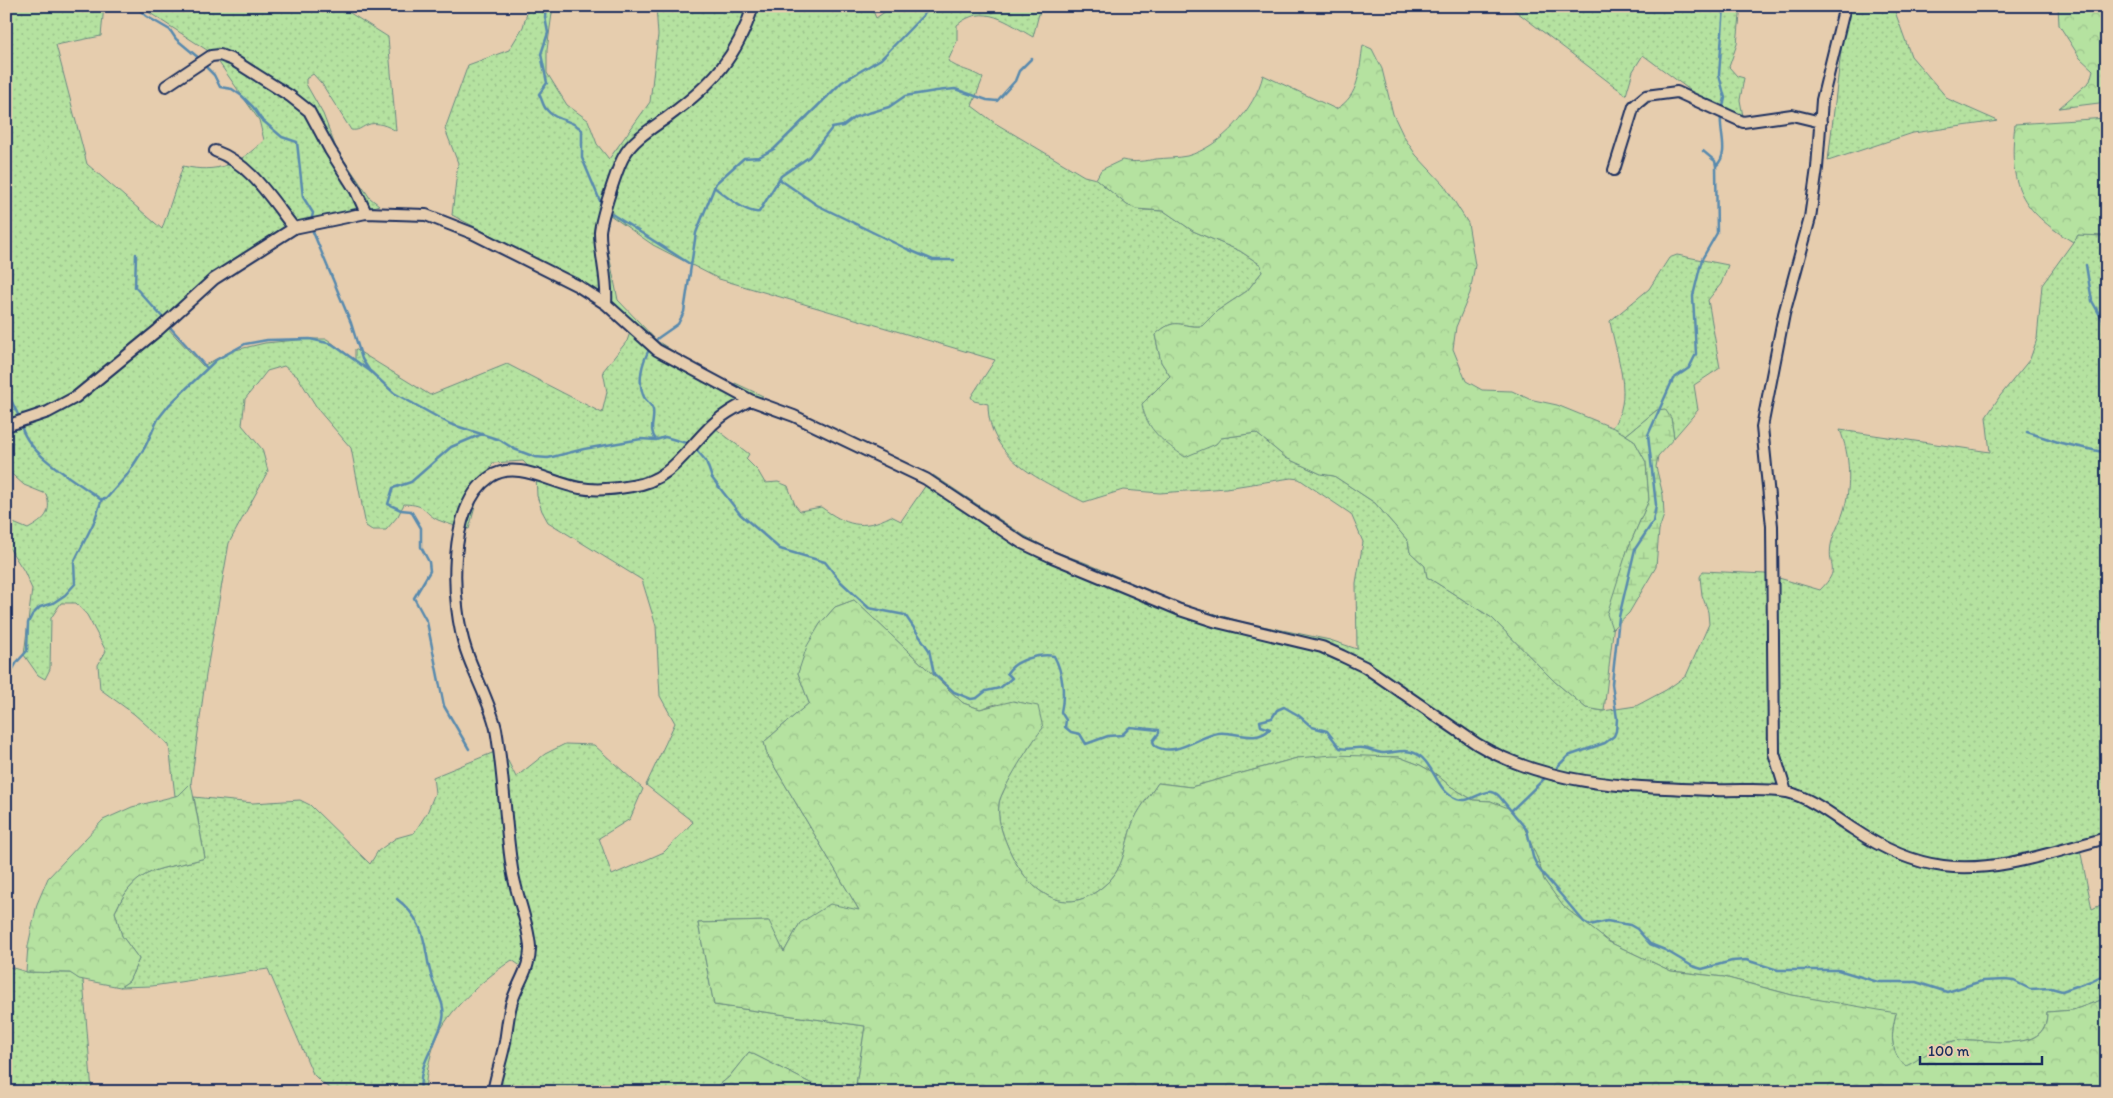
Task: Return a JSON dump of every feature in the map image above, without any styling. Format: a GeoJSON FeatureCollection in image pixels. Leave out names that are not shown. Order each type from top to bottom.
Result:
{"type":"FeatureCollection","features":[{"type":"Feature","properties":{"kind":"street"},"geometry":{"type":"LineString","coordinates":[[606,304],[607,279],[601,239],[601,224],[624,156],[641,138],[697,95],[716,76],[729,56],[752,6]]}},
{"type":"Feature","properties":{"kind":"street"},"geometry":{"type":"LineString","coordinates":[[1786,792],[1775,760],[1773,742],[1772,526],[1762,427],[1784,314],[1810,218],[1824,90],[1845,6]]}},
{"type":"Feature","properties":{"kind":"street"},"geometry":{"type":"LineString","coordinates":[[166,86],[211,56],[220,55],[233,60],[290,96],[308,111],[332,155],[356,191],[366,213]]}},
{"type":"Feature","properties":{"kind":"street"},"geometry":{"type":"LineString","coordinates":[[1614,170],[1634,106],[1649,95],[1679,93],[1743,122],[1792,115],[1821,122]]}},
{"type":"Feature","properties":{"kind":"street"},"geometry":{"type":"LineString","coordinates":[[215,151],[232,158],[246,168],[294,228]]}},
{"type":"Feature","properties":{"kind":"street"},"geometry":{"type":"LineString","coordinates":[[6,426],[48,412],[76,397],[158,330],[209,282],[294,228],[366,213],[415,214],[440,219],[538,266],[606,304],[657,350],[750,400],[794,416],[926,479],[1022,543],[1180,610],[1234,626],[1322,647],[1365,667],[1476,744],[1515,762],[1555,776],[1581,781],[1653,788],[1786,792],[1822,809],[1886,848],[1905,857],[1944,866],[1964,867],[2009,862],[2046,855],[2107,838]]}},
{"type":"Feature","properties":{"kind":"street"},"geometry":{"type":"LineString","coordinates":[[493,1092],[505,1043],[511,1006],[528,962],[530,948],[512,868],[494,720],[466,650],[458,622],[455,576],[461,532],[467,510],[472,497],[486,481],[494,475],[506,471],[522,471],[583,488],[612,488],[647,484],[672,469],[707,430],[724,415],[750,400]]}},
{"type":"Feature","properties":{"kind":"green space"},"geometry":{"type":"Polygon","coordinates":[[[6,6],[51,6],[58,10],[64,6],[104,6],[101,36],[56,45],[87,164],[162,229],[183,166],[207,169],[227,165],[246,155],[264,140],[259,120],[213,54],[139,6],[339,6],[388,37],[396,131],[378,124],[367,125],[358,130],[351,130],[322,84],[313,74],[306,79],[306,84],[323,114],[336,148],[370,198],[379,205],[262,244],[224,266],[165,325],[203,366],[231,351],[265,343],[327,339],[355,360],[355,349],[430,395],[507,364],[602,413],[607,392],[603,371],[627,341],[633,324],[608,297],[452,215],[458,163],[445,129],[468,65],[509,50],[523,27],[529,6],[553,6],[547,50],[547,73],[567,105],[588,120],[597,144],[609,159],[650,102],[658,35],[656,6],[871,6],[876,18],[893,6],[1041,6],[1033,37],[1005,21],[986,15],[967,18],[957,25],[957,41],[948,61],[983,78],[972,106],[995,123],[1084,176],[1096,179],[1127,205],[1143,210],[1164,211],[1193,231],[1240,251],[1261,265],[1262,272],[1247,291],[1217,311],[1202,326],[1173,324],[1168,325],[1155,335],[1161,362],[1170,376],[1161,387],[1148,396],[1221,438],[1256,433],[1286,458],[1321,474],[1334,476],[1375,503],[1408,541],[1410,552],[1425,566],[1427,577],[1492,618],[1554,681],[1586,708],[1603,711],[1636,706],[1666,690],[1686,676],[1709,624],[1708,612],[1702,595],[1700,577],[1703,571],[1765,574],[1820,590],[1827,583],[1832,572],[1831,545],[1846,503],[1849,481],[1848,460],[1840,430],[1990,452],[1986,417],[2000,396],[2030,359],[2037,339],[2042,285],[2078,235],[2107,236],[2107,838],[2080,849],[2092,909],[2107,902],[2107,998],[2073,1010],[2047,1012],[2044,1026],[2037,1036],[2011,1042],[1954,1041],[1936,1048],[1906,1067],[1900,1061],[1894,1049],[1892,1035],[1896,1014],[1792,995],[1724,977],[1671,971],[1609,942],[1563,907],[1544,880],[1538,860],[1491,801],[1473,800],[1450,786],[1436,774],[1399,757],[1297,758],[1191,787],[1158,783],[1134,819],[1121,863],[1113,877],[1091,895],[1076,900],[1062,901],[1048,896],[1036,888],[1025,876],[1008,847],[999,820],[999,803],[1005,787],[1025,753],[1043,728],[996,704],[980,709],[963,703],[854,600],[835,607],[820,624],[798,673],[809,703],[764,742],[767,754],[859,910],[800,923],[784,952],[768,921],[698,923],[714,1005],[865,1026],[855,1092],[828,1092],[749,1052],[729,1077],[711,1092],[493,1092],[506,1028],[510,988],[522,967],[512,960],[471,992],[445,1023],[431,1054],[425,1092],[336,1092],[323,1084],[313,1074],[268,969],[152,986],[120,987],[129,981],[139,959],[122,936],[115,912],[124,896],[141,877],[151,872],[205,858],[194,797],[253,803],[300,800],[310,805],[370,864],[378,851],[396,838],[414,833],[427,813],[435,793],[433,777],[502,749],[516,777],[545,754],[565,744],[594,745],[643,789],[630,819],[599,838],[612,875],[664,852],[693,822],[646,785],[675,723],[660,696],[656,626],[642,580],[548,522],[537,496],[536,475],[523,461],[493,463],[482,481],[469,529],[438,520],[421,507],[404,504],[398,516],[386,530],[372,530],[366,526],[351,448],[319,411],[298,377],[284,366],[267,371],[245,399],[242,425],[262,449],[268,471],[229,543],[206,675],[191,783],[179,795],[175,796],[169,745],[134,714],[100,689],[98,665],[106,651],[87,615],[76,603],[61,603],[51,618],[50,669],[45,679],[38,675],[24,655],[32,589],[24,571],[6,543],[6,520],[28,529],[46,515],[48,501],[46,494],[24,485],[6,469],[6,441],[12,426],[6,409],[6,6]],[[610,215],[605,235],[618,300],[657,341],[733,389],[735,383],[763,396],[745,405],[715,428],[749,454],[746,459],[758,471],[765,483],[778,482],[788,486],[795,505],[800,511],[821,507],[838,518],[854,524],[881,521],[891,516],[901,521],[933,475],[1023,535],[1051,550],[1183,605],[1243,622],[1330,640],[1357,649],[1356,583],[1363,542],[1351,514],[1299,479],[1291,478],[1226,488],[1160,493],[1123,490],[1084,502],[1036,477],[1008,454],[997,440],[990,423],[988,404],[974,401],[971,397],[995,360],[719,279],[653,245],[610,215]]]}},
{"type":"Feature","properties":{"kind":"green space"},"geometry":{"type":"Polygon","coordinates":[[[1509,6],[1741,6],[1737,44],[1729,67],[1737,76],[1744,78],[1740,100],[1745,127],[1738,126],[1643,55],[1633,71],[1626,95],[1509,6]]]}},
{"type":"Feature","properties":{"kind":"green space"},"geometry":{"type":"Polygon","coordinates":[[[1842,6],[1893,6],[1911,56],[1948,99],[1998,121],[1913,133],[1828,161],[1844,26],[1842,6]]]}},
{"type":"Feature","properties":{"kind":"green space"},"geometry":{"type":"Polygon","coordinates":[[[2058,6],[2107,6],[2107,102],[2059,108],[2090,81],[2093,70],[2080,58],[2059,25],[2058,6]]]}},
{"type":"Feature","properties":{"kind":"green space"},"geometry":{"type":"Polygon","coordinates":[[[1363,45],[1372,49],[1382,69],[1393,114],[1404,137],[1416,155],[1444,185],[1468,223],[1475,265],[1470,293],[1456,327],[1453,349],[1466,381],[1482,390],[1512,391],[1529,399],[1557,405],[1616,429],[1634,440],[1646,462],[1649,500],[1627,551],[1619,579],[1604,711],[1586,708],[1554,681],[1492,618],[1427,577],[1425,566],[1410,552],[1408,541],[1375,503],[1334,476],[1321,474],[1286,458],[1256,433],[1221,438],[1216,444],[1185,457],[1152,429],[1144,413],[1142,404],[1170,376],[1161,362],[1155,335],[1168,325],[1173,324],[1202,326],[1217,311],[1247,291],[1262,272],[1261,265],[1240,251],[1193,231],[1164,211],[1136,209],[1127,205],[1096,179],[1101,170],[1122,160],[1139,161],[1187,156],[1212,144],[1235,125],[1253,101],[1263,75],[1336,109],[1344,104],[1354,90],[1359,73],[1363,45]]]}},
{"type":"Feature","properties":{"kind":"green space"},"geometry":{"type":"Polygon","coordinates":[[[2107,118],[2107,236],[2078,235],[2073,242],[2041,219],[2022,194],[2016,180],[2014,164],[2015,124],[2107,118]]]}},
{"type":"Feature","properties":{"kind":"green space"},"geometry":{"type":"Polygon","coordinates":[[[1677,255],[1728,265],[1721,284],[1708,300],[1720,368],[1694,385],[1698,410],[1674,438],[1671,418],[1657,410],[1626,435],[1611,428],[1618,417],[1622,404],[1623,390],[1622,376],[1610,321],[1649,289],[1669,258],[1677,255]]]}},
{"type":"Feature","properties":{"kind":"green space"},"geometry":{"type":"Polygon","coordinates":[[[1665,409],[1671,418],[1674,438],[1658,456],[1656,467],[1663,495],[1664,515],[1659,530],[1656,567],[1629,613],[1612,629],[1607,614],[1627,551],[1649,500],[1646,462],[1634,440],[1626,435],[1657,410],[1665,409]]]}},
{"type":"Feature","properties":{"kind":"green space"},"geometry":{"type":"Polygon","coordinates":[[[854,600],[963,703],[980,709],[1013,701],[1038,706],[1043,728],[1005,787],[999,803],[999,815],[1000,826],[1016,863],[1036,888],[1048,896],[1062,901],[1076,900],[1091,895],[1113,877],[1121,863],[1134,819],[1158,783],[1191,787],[1297,758],[1333,755],[1399,757],[1436,774],[1450,786],[1473,800],[1491,801],[1508,808],[1524,827],[1544,880],[1563,906],[1609,942],[1671,971],[1724,977],[1792,995],[1896,1013],[1892,1035],[1894,1049],[1900,1061],[1906,1066],[1942,1045],[1954,1041],[2011,1042],[2037,1036],[2044,1026],[2047,1012],[2073,1010],[2107,998],[2107,1092],[855,1092],[865,1026],[714,1005],[698,923],[769,921],[784,952],[800,923],[830,904],[859,910],[767,754],[764,742],[809,703],[798,673],[807,646],[820,624],[835,607],[854,600]]]}},
{"type":"Feature","properties":{"kind":"green space"},"geometry":{"type":"Polygon","coordinates":[[[191,783],[205,858],[152,872],[132,885],[123,896],[115,912],[122,936],[139,959],[129,981],[120,987],[79,979],[70,973],[26,972],[28,946],[37,904],[48,878],[103,820],[132,807],[179,795],[191,783]]]}},
{"type":"Feature","properties":{"kind":"green space"},"geometry":{"type":"Polygon","coordinates":[[[6,966],[27,972],[70,973],[83,980],[92,1092],[6,1092],[6,966]]]}},
{"type":"Feature","properties":{"kind":"green space"},"geometry":{"type":"Polygon","coordinates":[[[749,1052],[828,1092],[711,1092],[729,1077],[749,1052]]]}},
{"type":"Feature","properties":{"kind":"waterway"},"geometry":{"type":"LineString","coordinates":[[136,6],[146,16],[170,30],[176,39],[200,59]]}},
{"type":"Feature","properties":{"kind":"waterway"},"geometry":{"type":"LineString","coordinates":[[546,6],[545,17],[548,33],[541,54],[547,83],[539,94],[545,108],[550,113],[578,126],[582,130],[582,158],[603,208]]}},
{"type":"Feature","properties":{"kind":"waterway"},"geometry":{"type":"LineString","coordinates":[[654,343],[678,324],[684,312],[696,233],[716,183],[744,158],[759,157],[774,149],[842,82],[881,59],[932,6]]}},
{"type":"Feature","properties":{"kind":"waterway"},"geometry":{"type":"LineString","coordinates":[[1722,111],[1725,98],[1719,75],[1724,6]]}},
{"type":"Feature","properties":{"kind":"waterway"},"geometry":{"type":"LineString","coordinates":[[714,187],[742,207],[759,212],[781,176],[809,157],[832,128],[843,126],[855,117],[889,107],[905,96],[955,89],[987,100],[997,101],[1015,81],[1019,71],[1032,58]]}},
{"type":"Feature","properties":{"kind":"waterway"},"geometry":{"type":"LineString","coordinates":[[203,64],[214,75],[220,87],[232,89],[242,96],[261,119],[282,137],[297,142],[303,197],[313,213],[311,222]]}},
{"type":"Feature","properties":{"kind":"waterway"},"geometry":{"type":"LineString","coordinates":[[1716,166],[1720,161],[1723,149],[1721,116]]}},
{"type":"Feature","properties":{"kind":"waterway"},"geometry":{"type":"LineString","coordinates":[[1557,767],[1568,756],[1605,743],[1614,736],[1616,731],[1617,719],[1612,684],[1619,617],[1635,549],[1653,522],[1656,505],[1648,435],[1673,379],[1689,368],[1696,354],[1693,296],[1702,259],[1717,233],[1716,166],[1715,161],[1703,151]]}},
{"type":"Feature","properties":{"kind":"waterway"},"geometry":{"type":"LineString","coordinates":[[779,179],[817,205],[907,249],[933,260],[954,260]]}},
{"type":"Feature","properties":{"kind":"waterway"},"geometry":{"type":"LineString","coordinates":[[607,211],[690,264]]}},
{"type":"Feature","properties":{"kind":"waterway"},"geometry":{"type":"LineString","coordinates":[[311,227],[351,323],[362,359],[369,370]]}},
{"type":"Feature","properties":{"kind":"waterway"},"geometry":{"type":"LineString","coordinates":[[136,254],[135,287],[165,320]]}},
{"type":"Feature","properties":{"kind":"waterway"},"geometry":{"type":"LineString","coordinates":[[2086,265],[2092,301],[2107,328]]}},
{"type":"Feature","properties":{"kind":"waterway"},"geometry":{"type":"LineString","coordinates":[[168,325],[206,367]]}},
{"type":"Feature","properties":{"kind":"waterway"},"geometry":{"type":"LineString","coordinates":[[21,424],[25,435],[42,457],[100,499],[106,499],[127,475],[145,447],[158,419],[169,405],[216,360],[245,344],[267,340],[310,339],[332,344],[370,371],[394,393],[450,424],[500,440],[514,449],[535,457],[548,458],[584,449],[641,439],[656,440],[665,437],[690,444]]}},
{"type":"Feature","properties":{"kind":"waterway"},"geometry":{"type":"LineString","coordinates":[[650,348],[643,365],[641,385],[644,397],[653,410],[652,432],[656,440]]}},
{"type":"Feature","properties":{"kind":"waterway"},"geometry":{"type":"LineString","coordinates":[[6,389],[20,419]]}},
{"type":"Feature","properties":{"kind":"waterway"},"geometry":{"type":"LineString","coordinates":[[2027,432],[2061,443],[2107,453]]}},
{"type":"Feature","properties":{"kind":"waterway"},"geometry":{"type":"LineString","coordinates":[[469,749],[444,706],[427,622],[414,598],[430,571],[429,562],[421,547],[421,528],[411,511],[401,510],[388,504],[393,488],[411,482],[451,447],[482,434]]}},
{"type":"Feature","properties":{"kind":"waterway"},"geometry":{"type":"LineString","coordinates":[[694,447],[706,461],[712,478],[740,514],[780,549],[825,562],[841,582],[869,608],[905,615],[929,650],[934,674],[954,692],[971,699],[977,698],[986,691],[1000,688],[1012,678],[1007,673],[1016,664],[1028,658],[1054,656],[1062,684],[1061,712],[1066,720],[1065,727],[1071,732],[1080,734],[1086,744],[1108,736],[1122,735],[1130,727],[1159,730],[1153,741],[1155,746],[1163,749],[1179,748],[1218,733],[1258,736],[1270,729],[1261,726],[1260,721],[1272,718],[1277,710],[1284,707],[1298,715],[1312,727],[1327,731],[1340,748],[1363,748],[1382,753],[1406,751],[1415,753],[1425,761],[1440,785],[1450,796],[1463,800],[1489,792],[1499,796],[1527,830],[1533,857],[1538,868],[1584,922],[1590,925],[1607,921],[1630,925],[1637,929],[1650,944],[1665,950],[1692,966],[1702,969],[1732,961],[1746,960],[1778,970],[1838,970],[1878,982],[1916,982],[1947,992],[1982,981],[2005,980],[2014,981],[2030,989],[2051,988],[2062,991],[2107,973]]}},
{"type":"Feature","properties":{"kind":"waterway"},"geometry":{"type":"LineString","coordinates":[[7,679],[17,662],[27,651],[28,623],[32,615],[40,607],[53,603],[65,595],[75,584],[74,562],[94,522],[102,499]]}},
{"type":"Feature","properties":{"kind":"waterway"},"geometry":{"type":"LineString","coordinates":[[1512,810],[1547,776]]}},
{"type":"Feature","properties":{"kind":"waterway"},"geometry":{"type":"LineString","coordinates":[[397,899],[412,914],[422,932],[430,972],[444,1014],[422,1072],[421,1092]]}}]}
